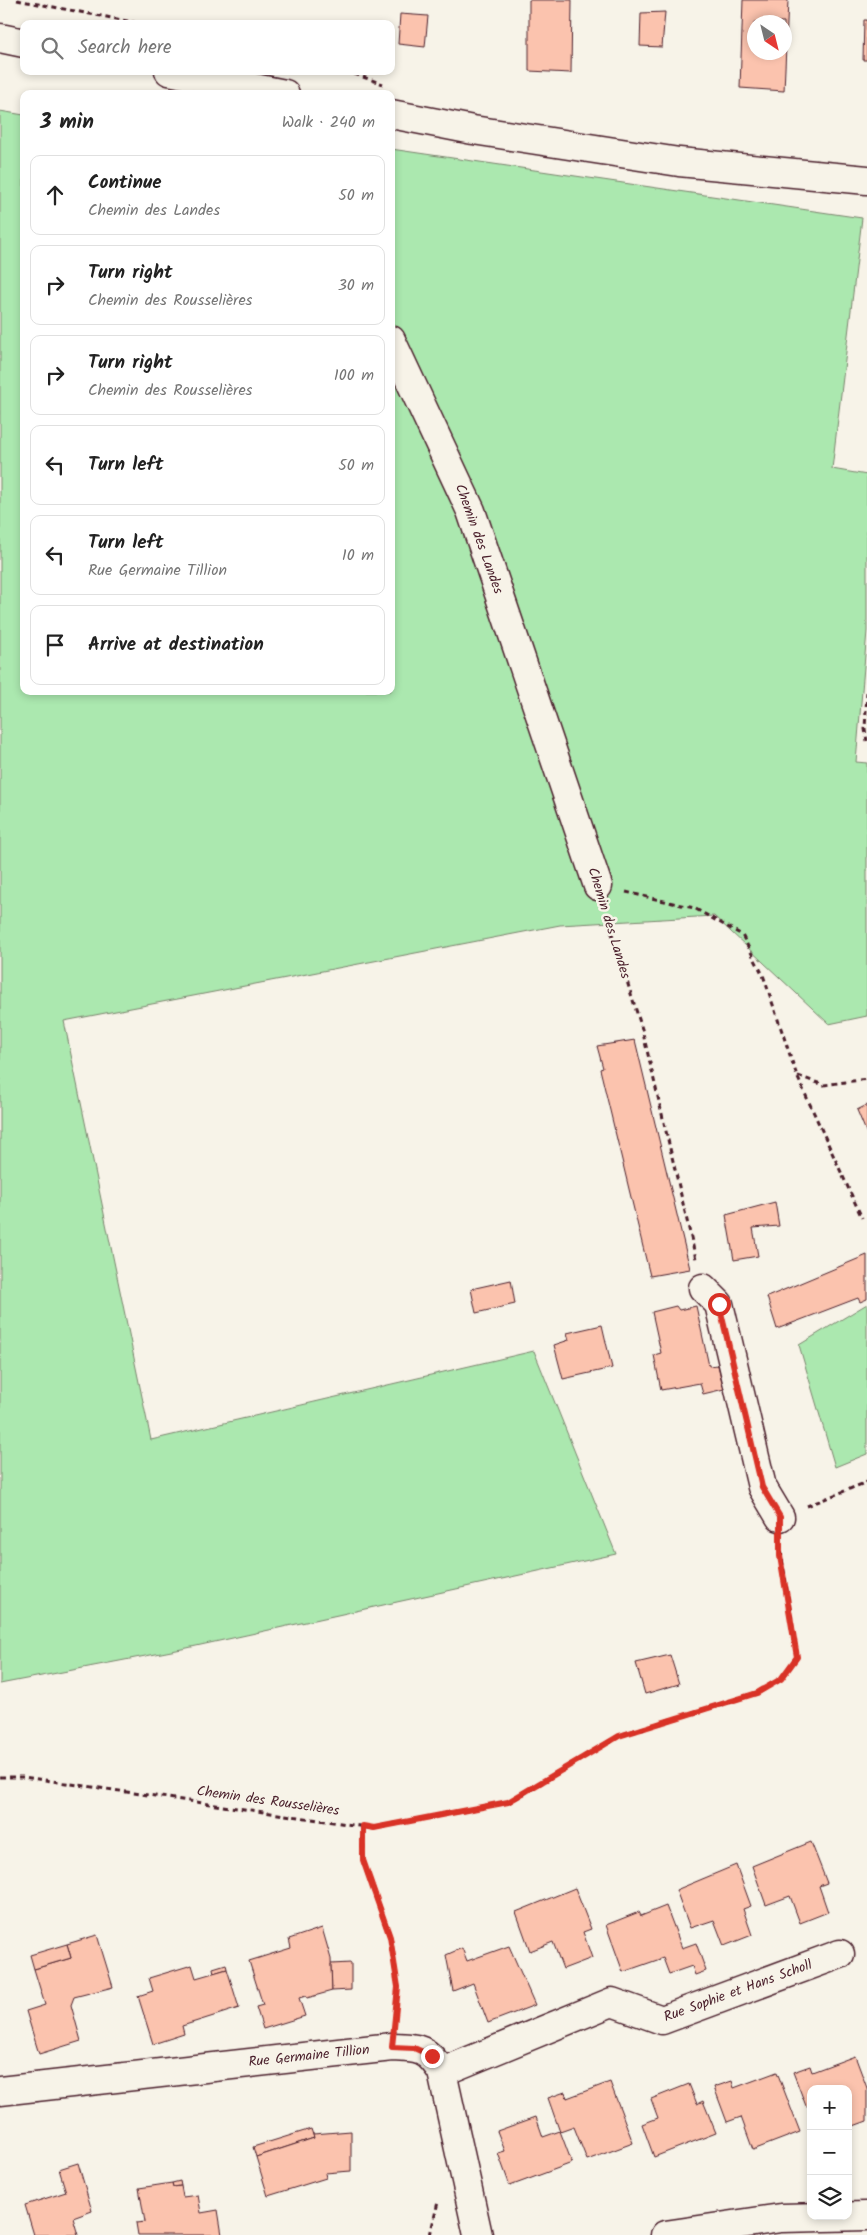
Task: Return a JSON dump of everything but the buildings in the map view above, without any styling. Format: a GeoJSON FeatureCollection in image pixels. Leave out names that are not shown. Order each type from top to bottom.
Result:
{"type":"FeatureCollection","features":[{"type":"Feature","properties":{"kind":"street"},"geometry":{"type":"LineString","coordinates":[[0,38],[20,42]]}},
{"type":"Feature","properties":{"kind":"street"},"geometry":{"type":"LineString","coordinates":[[189,75],[265,90]]}},
{"type":"Feature","properties":{"kind":"street"},"geometry":{"type":"LineString","coordinates":[[395,115],[473,130],[679,162],[867,180]]}},
{"type":"Feature","properties":{"kind":"street","name":"Chemin des Landes"},"geometry":{"type":"LineString","coordinates":[[395,348],[472,512],[598,886]]}},
{"type":"Feature","properties":{"kind":"street"},"geometry":{"type":"LineString","coordinates":[[703,1288],[719,1304],[762,1487],[780,1517]]}},
{"type":"Feature","properties":{"kind":"street","name":"Rue Sophie et Hans Scholl"},"geometry":{"type":"LineString","coordinates":[[442,2072],[612,2002],[662,2020],[840,1954]]}},
{"type":"Feature","properties":{"kind":"street","name":"Rue Germaine Tillion"},"geometry":{"type":"LineString","coordinates":[[0,2091],[392,2047],[414,2048],[432,2056],[442,2072],[478,2235]]}},
{"type":"Feature","properties":{"kind":"street"},"geometry":{"type":"LineString","coordinates":[[665,2235],[780,2218],[817,2226],[867,2216]]}},
{"type":"Feature","properties":{"kind":"path"},"geometry":{"type":"LineString","coordinates":[[17,0],[122,20]]}},
{"type":"Feature","properties":{"kind":"path"},"geometry":{"type":"LineString","coordinates":[[867,692],[867,741]]}},
{"type":"Feature","properties":{"kind":"path"},"geometry":{"type":"LineString","coordinates":[[598,886],[694,908],[742,935],[763,975],[797,1076],[862,1218]]}},
{"type":"Feature","properties":{"kind":"path","name":"Chemin des Landes"},"geometry":{"type":"LineString","coordinates":[[598,886],[642,1028],[703,1288]]}},
{"type":"Feature","properties":{"kind":"path"},"geometry":{"type":"LineString","coordinates":[[797,1076],[824,1085],[867,1079]]}},
{"type":"Feature","properties":{"kind":"path"},"geometry":{"type":"LineString","coordinates":[[780,1517],[867,1482]]}},
{"type":"Feature","properties":{"kind":"path","name":"Chemin des Rousselières"},"geometry":{"type":"LineString","coordinates":[[0,1777],[24,1777],[374,1828],[508,1802],[619,1736],[757,1693],[781,1679],[797,1657],[780,1556],[780,1517]]}},
{"type":"Feature","properties":{"kind":"path"},"geometry":{"type":"LineString","coordinates":[[363,1826],[363,1860],[390,1937],[398,1987],[392,2047]]}},
{"type":"Feature","properties":{"kind":"path"},"geometry":{"type":"LineString","coordinates":[[430,2235],[439,2194]]}},
{"type":"Feature","properties":{"kind":"green space"},"geometry":{"type":"Polygon","coordinates":[[[0,111],[20,114],[20,695],[395,695],[395,150],[862,218],[832,469],[867,475],[867,631],[856,762],[867,763],[867,1016],[829,1024],[714,916],[560,925],[64,1021],[151,1440],[534,1351],[616,1554],[187,1648],[0,1684],[0,111]]]}},
{"type":"Feature","properties":{"kind":"green space"},"geometry":{"type":"Polygon","coordinates":[[[867,1304],[867,1454],[835,1467],[799,1345],[867,1304]]]}},
{"type":"Feature","properties":{"kind":"route"},"geometry":{"type":"LineString","coordinates":[[432,2056],[414,2048],[392,2047],[398,1987],[390,1937],[363,1860],[363,1826],[374,1828],[508,1802],[619,1736],[757,1693],[781,1679],[797,1657],[780,1556],[780,1517],[762,1487],[719,1304]]}}]}
